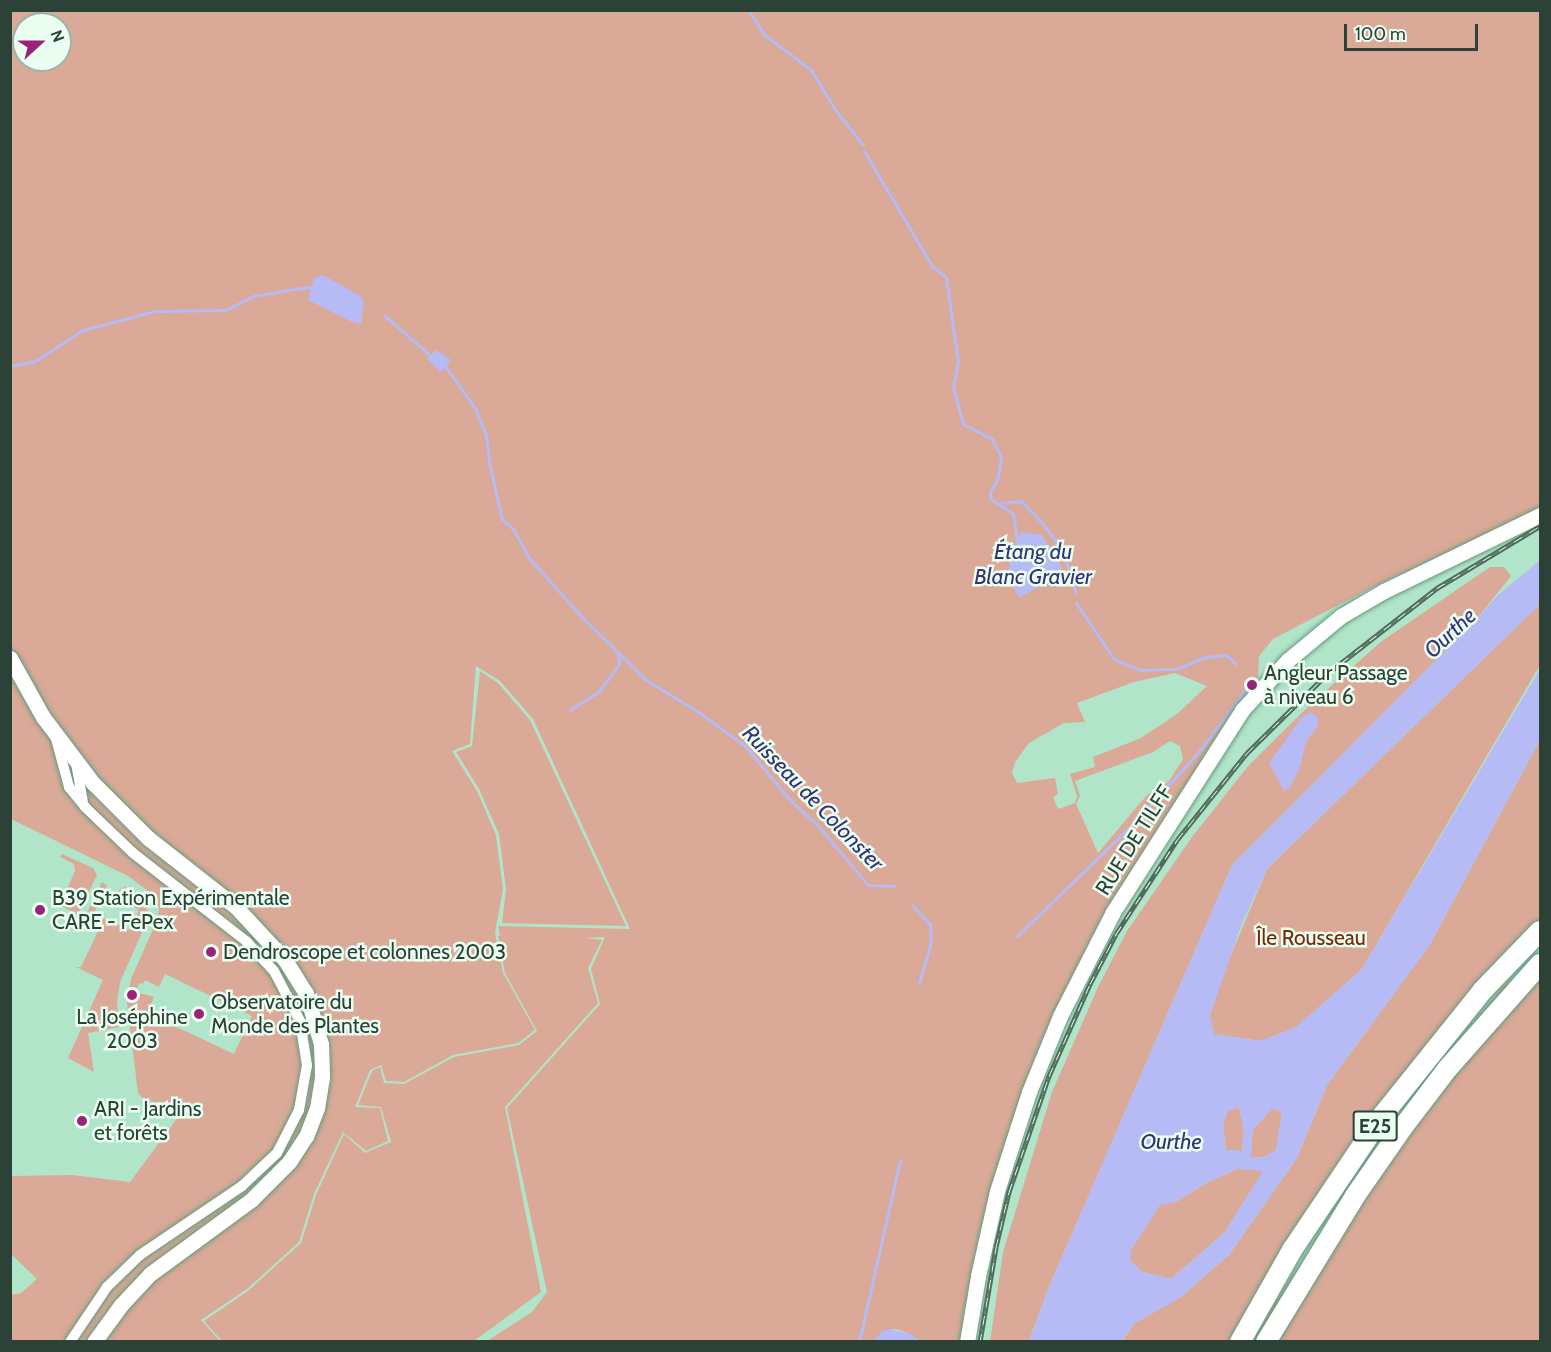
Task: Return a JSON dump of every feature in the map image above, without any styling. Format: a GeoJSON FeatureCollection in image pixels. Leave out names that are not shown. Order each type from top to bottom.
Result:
{"type":"FeatureCollection","features":[{"type":"Feature","properties":{"kind":"highway","name":"E25"},"geometry":{"type":"LineString","coordinates":[[1240,1341],[1292,1250],[1382,1116],[1475,1000],[1540,931]]}},
{"type":"Feature","properties":{"kind":"highway","name":"E25"},"geometry":{"type":"LineString","coordinates":[[1266,1341],[1355,1196],[1403,1127],[1455,1059],[1540,964]]}},
{"type":"Feature","properties":{"kind":"main road","name":"RUE DE TILFF"},"geometry":{"type":"LineString","coordinates":[[967,1341],[980,1266],[997,1191],[1029,1092],[1060,1016],[1113,912],[1242,710],[1294,654],[1341,616],[1394,586],[1540,515]]}},
{"type":"Feature","properties":{"kind":"main road"},"geometry":{"type":"LineString","coordinates":[[10,658],[55,735],[76,763],[134,825],[236,907],[272,945],[296,975],[306,993],[318,1026],[323,1060],[320,1095],[312,1123],[286,1166],[251,1200],[150,1274],[121,1305],[94,1341]]}},
{"type":"Feature","properties":{"kind":"street"},"geometry":{"type":"LineString","coordinates":[[55,735],[69,787],[85,807],[133,853],[222,921],[266,962],[296,1011],[304,1034],[307,1065],[299,1110],[277,1153],[242,1186],[167,1234],[134,1261],[107,1287],[70,1341]]}},
{"type":"Feature","properties":{"kind":"street"},"geometry":{"type":"LineString","coordinates":[[76,763],[85,807]]}},
{"type":"Feature","properties":{"kind":"green space"},"geometry":{"type":"Polygon","coordinates":[[[11,11],[1540,11],[1540,509],[1371,588],[1273,639],[1259,656],[1258,677],[1176,802],[1031,1071],[963,1341],[920,1341],[896,1329],[883,1331],[874,1342],[487,1341],[532,1312],[547,1292],[507,1108],[600,1004],[591,969],[605,937],[585,938],[602,940],[588,968],[598,1003],[505,1107],[541,1292],[474,1341],[222,1341],[204,1321],[248,1291],[301,1243],[316,1195],[344,1134],[365,1153],[391,1142],[381,1107],[358,1105],[372,1071],[380,1067],[384,1083],[404,1084],[454,1057],[519,1045],[537,1031],[505,973],[498,926],[630,929],[533,719],[500,681],[476,666],[470,744],[452,751],[477,791],[496,835],[503,889],[495,933],[503,973],[535,1030],[518,1043],[453,1055],[404,1082],[386,1081],[381,1065],[370,1070],[355,1107],[380,1108],[388,1141],[366,1151],[343,1132],[314,1194],[299,1242],[247,1289],[201,1320],[220,1341],[11,1341],[11,1295],[21,1293],[37,1279],[11,1254],[11,1176],[72,1175],[130,1182],[187,1105],[145,1101],[138,1093],[127,1002],[131,979],[158,918],[159,907],[152,894],[128,876],[11,819],[11,11]],[[1175,673],[1134,682],[1077,703],[1085,722],[1064,723],[1029,743],[1015,762],[1012,773],[1017,783],[1055,778],[1058,794],[1053,797],[1058,809],[1075,803],[1077,796],[1070,774],[1095,767],[1093,757],[1141,738],[1177,714],[1207,686],[1175,673]],[[1170,741],[1153,752],[1075,781],[1080,796],[1076,804],[1098,853],[1147,795],[1169,781],[1183,759],[1180,746],[1170,741]],[[165,974],[159,987],[145,980],[143,984],[139,983],[136,992],[154,997],[147,1013],[234,1054],[252,1016],[165,974]]]}},
{"type":"Feature","properties":{"kind":"green space"},"geometry":{"type":"Polygon","coordinates":[[[1490,567],[1504,567],[1511,576],[1476,620],[1232,865],[1049,1287],[1029,1341],[990,1342],[1003,1252],[1052,1092],[1098,987],[1127,931],[1192,837],[1249,765],[1314,701],[1382,641],[1490,567]]]}},
{"type":"Feature","properties":{"kind":"green space","name":"Île Rousseau"},"geometry":{"type":"Polygon","coordinates":[[[1540,604],[1540,665],[1362,969],[1296,1028],[1260,1041],[1214,1034],[1210,1016],[1222,976],[1267,869],[1540,604]]]}},
{"type":"Feature","properties":{"kind":"green space"},"geometry":{"type":"Polygon","coordinates":[[[480,671],[498,683],[530,720],[626,926],[502,923],[506,889],[499,834],[479,789],[456,752],[472,746],[480,671]]]}},
{"type":"Feature","properties":{"kind":"green space"},"geometry":{"type":"Polygon","coordinates":[[[1540,740],[1540,946],[1508,976],[1385,1125],[1322,1218],[1249,1341],[1121,1342],[1135,1323],[1181,1297],[1229,1255],[1297,1158],[1327,1085],[1429,946],[1540,740]]]}},
{"type":"Feature","properties":{"kind":"green space"},"geometry":{"type":"Polygon","coordinates":[[[62,854],[93,868],[97,875],[78,914],[56,904],[58,899],[63,898],[75,871],[74,864],[60,857],[62,854]]]}},
{"type":"Feature","properties":{"kind":"green space"},"geometry":{"type":"Polygon","coordinates":[[[102,882],[107,886],[94,913],[130,930],[139,910],[115,898],[120,889],[126,887],[144,900],[149,917],[120,982],[117,1003],[119,1027],[88,1033],[94,1072],[68,1058],[103,980],[76,967],[81,967],[101,925],[85,917],[102,882]]]}},
{"type":"Feature","properties":{"kind":"green space"},"geometry":{"type":"Polygon","coordinates":[[[1540,963],[1540,1341],[1250,1342],[1382,1139],[1504,985],[1540,963]]]}},
{"type":"Feature","properties":{"kind":"green space"},"geometry":{"type":"Polygon","coordinates":[[[1239,1107],[1244,1131],[1242,1151],[1226,1150],[1223,1126],[1227,1111],[1239,1107]]]}},
{"type":"Feature","properties":{"kind":"green space"},"geometry":{"type":"Polygon","coordinates":[[[1271,1108],[1282,1111],[1276,1151],[1264,1157],[1250,1158],[1253,1130],[1271,1108]]]}},
{"type":"Feature","properties":{"kind":"green space"},"geometry":{"type":"Polygon","coordinates":[[[1237,1169],[1264,1170],[1224,1233],[1171,1279],[1143,1272],[1135,1266],[1131,1261],[1131,1250],[1160,1204],[1176,1202],[1206,1183],[1237,1169]]]}},
{"type":"Feature","properties":{"kind":"water"},"geometry":{"type":"Polygon","coordinates":[[[323,275],[360,296],[364,302],[361,324],[352,322],[308,300],[314,278],[323,275]]]}},
{"type":"Feature","properties":{"kind":"water"},"geometry":{"type":"Polygon","coordinates":[[[436,350],[451,360],[441,372],[427,359],[436,350]]]}},
{"type":"Feature","properties":{"kind":"water","name":"Étang du Blanc Gravier"},"geometry":{"type":"Polygon","coordinates":[[[1021,532],[1042,535],[1062,568],[1060,575],[1019,598],[1008,576],[1012,550],[1021,532]]]}},
{"type":"Feature","properties":{"kind":"water","name":"Ourthe"},"geometry":{"type":"Polygon","coordinates":[[[1540,560],[1540,604],[1267,869],[1241,926],[1210,1016],[1214,1034],[1260,1041],[1296,1027],[1362,969],[1540,669],[1540,740],[1429,946],[1327,1085],[1297,1158],[1229,1255],[1181,1297],[1135,1323],[1121,1341],[1029,1341],[1049,1287],[1232,865],[1476,620],[1497,596],[1540,560]],[[1239,1107],[1227,1112],[1223,1126],[1226,1150],[1242,1151],[1244,1131],[1239,1107]],[[1272,1109],[1253,1130],[1251,1158],[1264,1157],[1276,1150],[1282,1111],[1272,1109]],[[1237,1169],[1206,1183],[1176,1202],[1160,1205],[1131,1250],[1131,1261],[1135,1266],[1143,1272],[1171,1279],[1224,1233],[1263,1171],[1237,1169]]]}},
{"type":"Feature","properties":{"kind":"water"},"geometry":{"type":"Polygon","coordinates":[[[1311,712],[1318,718],[1318,725],[1306,742],[1300,767],[1291,786],[1284,791],[1269,763],[1302,717],[1311,712]]]}},
{"type":"Feature","properties":{"kind":"water"},"geometry":{"type":"Polygon","coordinates":[[[889,1329],[908,1333],[920,1341],[874,1341],[883,1331],[889,1329]]]}},
{"type":"Feature","properties":{"kind":"waterway"},"geometry":{"type":"LineString","coordinates":[[748,10],[765,35],[811,70],[836,111],[863,145]]}},
{"type":"Feature","properties":{"kind":"waterway"},"geometry":{"type":"LineString","coordinates":[[864,151],[932,266],[946,277],[958,362],[953,387],[963,424],[992,439],[1001,457],[998,477],[990,493],[991,499],[1013,514],[1017,540]]}},
{"type":"Feature","properties":{"kind":"waterway","name":"Ruisseau de Colonster"},"geometry":{"type":"LineString","coordinates":[[10,366],[35,361],[83,330],[155,311],[226,310],[253,296],[308,287],[313,289]]}},
{"type":"Feature","properties":{"kind":"waterway","name":"Ruisseau de Colonster"},"geometry":{"type":"LineString","coordinates":[[384,315],[432,357]]}},
{"type":"Feature","properties":{"kind":"waterway","name":"Ruisseau de Colonster"},"geometry":{"type":"LineString","coordinates":[[443,363],[475,408],[486,435],[490,467],[502,519],[513,529],[529,558],[582,617],[646,680],[697,711],[745,746],[790,800],[820,828],[868,885],[895,886]]}},
{"type":"Feature","properties":{"kind":"waterway"},"geometry":{"type":"LineString","coordinates":[[1001,503],[1021,501],[1043,524],[1059,545],[1072,576],[1075,592]]}},
{"type":"Feature","properties":{"kind":"waterway"},"geometry":{"type":"LineString","coordinates":[[1076,603],[1114,659],[1140,670],[1176,669],[1206,657],[1226,655],[1236,664]]}},
{"type":"Feature","properties":{"kind":"waterway"},"geometry":{"type":"LineString","coordinates":[[570,710],[599,691],[619,664],[618,653]]}},
{"type":"Feature","properties":{"kind":"waterway"},"geometry":{"type":"LineString","coordinates":[[1017,936],[1133,824],[1197,754],[1254,678]]}},
{"type":"Feature","properties":{"kind":"waterway","name":"Ruisseau de Colonster"},"geometry":{"type":"LineString","coordinates":[[912,905],[930,924],[931,942],[919,983]]}},
{"type":"Feature","properties":{"kind":"waterway"},"geometry":{"type":"LineString","coordinates":[[859,1342],[900,1160]]}},
{"type":"Feature","properties":{"kind":"railway"},"geometry":{"type":"LineString","coordinates":[[980,1342],[996,1247],[1009,1192],[1049,1076],[1090,984],[1116,934],[1177,840],[1247,753],[1327,674],[1437,588],[1540,526]]}},
{"type":"Feature","properties":{"kind":"place","name":"Angleur Passage à niveau 6"},"geometry":{"type":"Point","coordinates":[1252,685]}},
{"type":"Feature","properties":{"kind":"place","name":"B39 Station Expérimentale CARE - FePex"},"geometry":{"type":"Point","coordinates":[40,910]}},
{"type":"Feature","properties":{"kind":"place","name":"Dendroscope et colonnes 2003"},"geometry":{"type":"Point","coordinates":[211,952]}},
{"type":"Feature","properties":{"kind":"place","name":"La Joséphine 2003"},"geometry":{"type":"Point","coordinates":[132,995]}},
{"type":"Feature","properties":{"kind":"place","name":"Observatoire du Monde des Plantes"},"geometry":{"type":"Point","coordinates":[199,1014]}},
{"type":"Feature","properties":{"kind":"place","name":"ARI - Jardins et forêts"},"geometry":{"type":"Point","coordinates":[82,1121]}}]}
